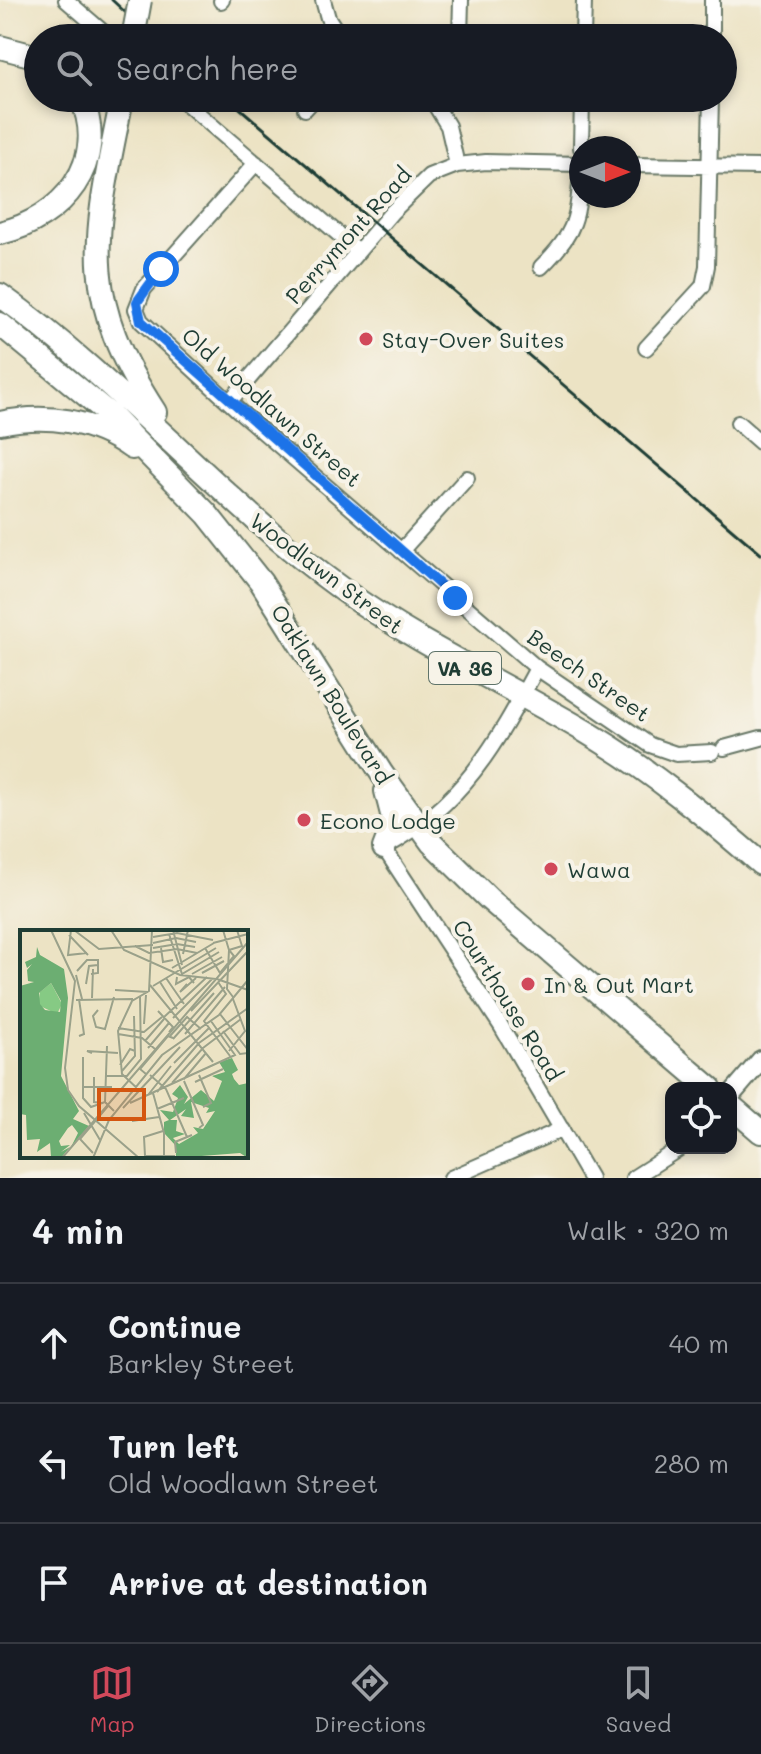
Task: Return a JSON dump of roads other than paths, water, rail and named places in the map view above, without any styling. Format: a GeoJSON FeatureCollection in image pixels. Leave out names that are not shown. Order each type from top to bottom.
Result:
{"type":"FeatureCollection","features":[{"type":"Feature","properties":{"kind":"highway"},"geometry":{"type":"LineString","coordinates":[[136,24],[140,0]]}},
{"type":"Feature","properties":{"kind":"highway"},"geometry":{"type":"LineString","coordinates":[[0,47],[24,53]]}},
{"type":"Feature","properties":{"kind":"highway"},"geometry":{"type":"LineString","coordinates":[[0,233],[43,216],[78,180],[88,155],[90,137],[84,112]]}},
{"type":"Feature","properties":{"kind":"highway"},"geometry":{"type":"LineString","coordinates":[[119,112],[101,206],[97,251],[99,282],[119,352],[183,452]]}},
{"type":"Feature","properties":{"kind":"highway","name":"VA 36"},"geometry":{"type":"LineString","coordinates":[[0,295],[101,374],[183,452]]}},
{"type":"Feature","properties":{"kind":"highway","name":"Oaklawn Boulevard"},"geometry":{"type":"LineString","coordinates":[[0,324],[109,414],[179,483],[261,582],[382,774],[419,826],[489,899],[703,1082]]}},
{"type":"Feature","properties":{"kind":"highway"},"geometry":{"type":"LineString","coordinates":[[0,423],[41,418],[81,424],[119,439],[179,483]]}},
{"type":"Feature","properties":{"kind":"highway","name":"Woodlawn Street"},"geometry":{"type":"LineString","coordinates":[[183,452],[267,530],[345,591],[409,635],[639,766],[761,864]]}},
{"type":"Feature","properties":{"kind":"highway"},"geometry":{"type":"LineString","coordinates":[[382,774],[394,822],[384,848]]}},
{"type":"Feature","properties":{"kind":"highway"},"geometry":{"type":"LineString","coordinates":[[737,1111],[761,1132]]}},
{"type":"Feature","properties":{"kind":"main road"},"geometry":{"type":"LineString","coordinates":[[737,1088],[761,1060]]}},
{"type":"Feature","properties":{"kind":"street"},"geometry":{"type":"LineString","coordinates":[[66,0],[94,24]]}},
{"type":"Feature","properties":{"kind":"street"},"geometry":{"type":"LineString","coordinates":[[323,0],[332,24]]}},
{"type":"Feature","properties":{"kind":"street"},"geometry":{"type":"LineString","coordinates":[[460,24],[461,0]]}},
{"type":"Feature","properties":{"kind":"street"},"geometry":{"type":"LineString","coordinates":[[583,24],[584,0]]}},
{"type":"Feature","properties":{"kind":"street"},"geometry":{"type":"LineString","coordinates":[[712,0],[712,24]]}},
{"type":"Feature","properties":{"kind":"street"},"geometry":{"type":"LineString","coordinates":[[196,112],[358,251]]}},
{"type":"Feature","properties":{"kind":"street"},"geometry":{"type":"LineString","coordinates":[[440,112],[448,126],[457,165]]}},
{"type":"Feature","properties":{"kind":"street"},"geometry":{"type":"LineString","coordinates":[[581,136],[582,112]]}},
{"type":"Feature","properties":{"kind":"street"},"geometry":{"type":"LineString","coordinates":[[646,348],[703,286],[707,266],[711,112]]}},
{"type":"Feature","properties":{"kind":"street","name":"Old Woodlawn Street"},"geometry":{"type":"LineString","coordinates":[[256,163],[140,296],[136,309],[141,321],[229,402],[455,598]]}},
{"type":"Feature","properties":{"kind":"street","name":"Perrymont Road"},"geometry":{"type":"LineString","coordinates":[[229,402],[422,181],[457,165],[569,166]]}},
{"type":"Feature","properties":{"kind":"street"},"geometry":{"type":"LineString","coordinates":[[641,165],[761,167]]}},
{"type":"Feature","properties":{"kind":"street"},"geometry":{"type":"LineString","coordinates":[[541,267],[562,247],[575,226],[577,208]]}},
{"type":"Feature","properties":{"kind":"street"},"geometry":{"type":"LineString","coordinates":[[738,423],[761,443]]}},
{"type":"Feature","properties":{"kind":"street"},"geometry":{"type":"LineString","coordinates":[[401,551],[467,478]]}},
{"type":"Feature","properties":{"kind":"street","name":"Beech Street"},"geometry":{"type":"LineString","coordinates":[[455,598],[537,668],[650,745],[676,754],[718,750],[761,738]]}},
{"type":"Feature","properties":{"kind":"street"},"geometry":{"type":"LineString","coordinates":[[384,848],[419,826],[467,783],[493,747],[537,668]]}},
{"type":"Feature","properties":{"kind":"street","name":"Courthouse Road"},"geometry":{"type":"LineString","coordinates":[[384,848],[480,994],[590,1178]]}},
{"type":"Feature","properties":{"kind":"street"},"geometry":{"type":"LineString","coordinates":[[451,1178],[562,1129]]}},
{"type":"Feature","properties":{"kind":"street"},"geometry":{"type":"LineString","coordinates":[[633,1178],[671,1154]]}},
{"type":"Feature","properties":{"kind":"railway"},"geometry":{"type":"LineString","coordinates":[[112,0],[138,24]]}},
{"type":"Feature","properties":{"kind":"railway"},"geometry":{"type":"LineString","coordinates":[[244,112],[761,554]]}},
{"type":"Feature","properties":{"kind":"place","name":"Stay-Over Suites"},"geometry":{"type":"Point","coordinates":[366,339]}},
{"type":"Feature","properties":{"kind":"place","name":"Econo Lodge"},"geometry":{"type":"Point","coordinates":[304,820]}},
{"type":"Feature","properties":{"kind":"place","name":"Wawa"},"geometry":{"type":"Point","coordinates":[551,869]}},
{"type":"Feature","properties":{"kind":"place","name":"In & Out Mart"},"geometry":{"type":"Point","coordinates":[528,984]}}]}
